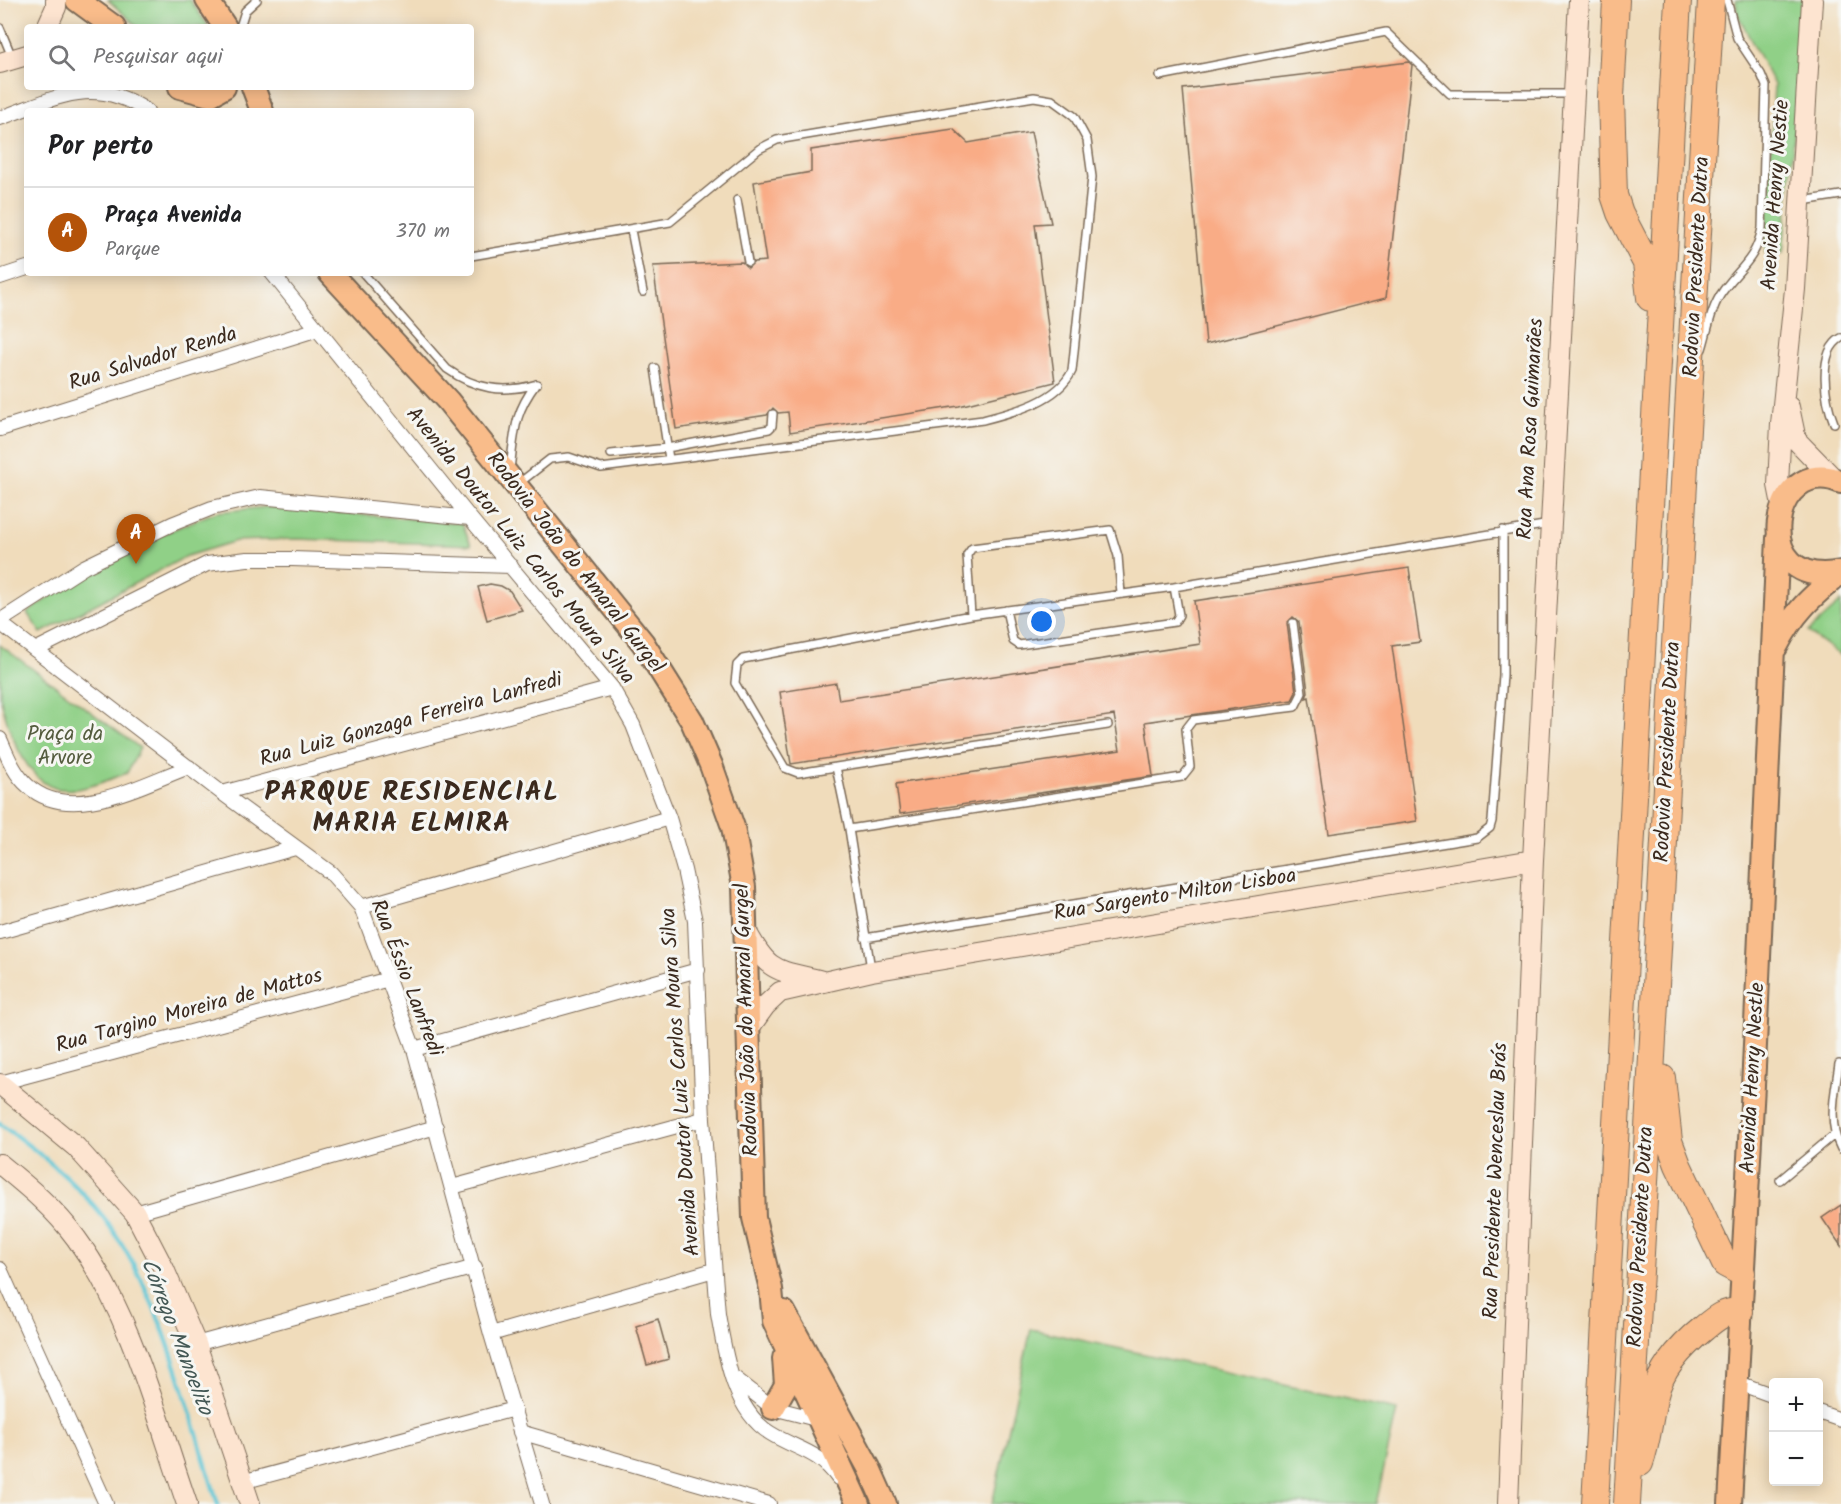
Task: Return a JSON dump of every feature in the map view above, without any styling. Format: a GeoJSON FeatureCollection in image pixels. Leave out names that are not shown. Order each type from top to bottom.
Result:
{"type":"FeatureCollection","features":[{"type":"Feature","properties":{"kind":"highway"},"geometry":{"type":"LineString","coordinates":[[1616,0],[1611,97],[1614,195],[1620,213],[1646,263],[1658,354]]}},
{"type":"Feature","properties":{"kind":"highway","name":"Rodovia Presidente Dutra"},"geometry":{"type":"LineString","coordinates":[[1595,1504],[1678,0]]}},
{"type":"Feature","properties":{"kind":"highway","name":"Rodovia Presidente Dutra"},"geometry":{"type":"LineString","coordinates":[[1628,1499],[1653,1003],[1690,389],[1710,0]]}},
{"type":"Feature","properties":{"kind":"highway"},"geometry":{"type":"LineString","coordinates":[[1653,1003],[1669,1142],[1716,1248],[1728,1267],[1742,1273]]}},
{"type":"Feature","properties":{"kind":"highway"},"geometry":{"type":"LineString","coordinates":[[1628,1499],[1647,1441],[1655,1394],[1666,1370],[1687,1342],[1721,1314],[1740,1311]]}},
{"type":"Feature","properties":{"kind":"main road"},"geometry":{"type":"LineString","coordinates":[[77,0],[110,24]]}},
{"type":"Feature","properties":{"kind":"main road"},"geometry":{"type":"LineString","coordinates":[[207,0],[223,24]]}},
{"type":"Feature","properties":{"kind":"main road"},"geometry":{"type":"LineString","coordinates":[[178,90],[193,108]]}},
{"type":"Feature","properties":{"kind":"main road"},"geometry":{"type":"LineString","coordinates":[[191,90],[210,95],[219,90]]}},
{"type":"Feature","properties":{"kind":"main road"},"geometry":{"type":"LineString","coordinates":[[254,90],[261,108]]}},
{"type":"Feature","properties":{"kind":"main road","name":"Rodovia João do Amaral Gurgel"},"geometry":{"type":"LineString","coordinates":[[333,276],[448,401],[643,643],[692,721],[711,765],[732,827],[744,887],[754,1218],[771,1290],[774,1321],[858,1504]]}},
{"type":"Feature","properties":{"kind":"main road","name":"Rodovia João do Amaral Gurgel"},"geometry":{"type":"LineString","coordinates":[[340,276],[354,300]]}},
{"type":"Feature","properties":{"kind":"main road"},"geometry":{"type":"LineString","coordinates":[[1782,505],[1794,489],[1813,479],[1837,480]]}},
{"type":"Feature","properties":{"kind":"main road","name":"Avenida Henry Nestle"},"geometry":{"type":"LineString","coordinates":[[1730,1504],[1773,651],[1777,521],[1782,505]]}},
{"type":"Feature","properties":{"kind":"main road"},"geometry":{"type":"LineString","coordinates":[[1778,538],[1786,556],[1802,569],[1821,575],[1840,573]]}},
{"type":"Feature","properties":{"kind":"main road"},"geometry":{"type":"LineString","coordinates":[[1773,651],[1790,620],[1806,601],[1840,573]]}},
{"type":"Feature","properties":{"kind":"main road","name":"Rodovia João do Amaral Gurgel"},"geometry":{"type":"LineString","coordinates":[[771,1290],[869,1468],[885,1504]]}},
{"type":"Feature","properties":{"kind":"main road"},"geometry":{"type":"LineString","coordinates":[[773,1408],[786,1385],[779,1336]]}},
{"type":"Feature","properties":{"kind":"main road"},"geometry":{"type":"LineString","coordinates":[[820,1420],[836,1431],[869,1468]]}},
{"type":"Feature","properties":{"kind":"street"},"geometry":{"type":"LineString","coordinates":[[48,24],[56,7],[56,0]]}},
{"type":"Feature","properties":{"kind":"street","name":"Rua Ana Rosa Guimarães"},"geometry":{"type":"LineString","coordinates":[[1533,861],[1572,94],[1579,0]]}},
{"type":"Feature","properties":{"kind":"street","name":"Avenida Henry Nestie"},"geometry":{"type":"LineString","coordinates":[[1786,393],[1812,0]]}},
{"type":"Feature","properties":{"kind":"street"},"geometry":{"type":"LineString","coordinates":[[29,108],[82,90],[106,92],[130,100],[142,108]]}},
{"type":"Feature","properties":{"kind":"street"},"geometry":{"type":"LineString","coordinates":[[0,118],[24,110]]}},
{"type":"Feature","properties":{"kind":"street"},"geometry":{"type":"LineString","coordinates":[[0,277],[24,269]]}},
{"type":"Feature","properties":{"kind":"street","name":"Avenida Doutor Luiz Carlos Moura Silva"},"geometry":{"type":"LineString","coordinates":[[274,276],[470,518],[612,688],[633,724],[669,818],[684,870],[695,921],[703,1119],[714,1270],[718,1314],[732,1375],[746,1410],[755,1422],[771,1434],[822,1460],[858,1504]]}},
{"type":"Feature","properties":{"kind":"street","name":"Rua Salvador Renda"},"geometry":{"type":"LineString","coordinates":[[0,429],[318,329]]}},
{"type":"Feature","properties":{"kind":"street"},"geometry":{"type":"LineString","coordinates":[[1786,393],[1796,440],[1837,480]]}},
{"type":"Feature","properties":{"kind":"street"},"geometry":{"type":"LineString","coordinates":[[1782,505],[1778,484],[1781,424],[1786,393]]}},
{"type":"Feature","properties":{"kind":"street"},"geometry":{"type":"LineString","coordinates":[[0,622],[84,567],[172,524],[212,508],[260,497],[470,518]]}},
{"type":"Feature","properties":{"kind":"street"},"geometry":{"type":"LineString","coordinates":[[35,650],[207,564],[258,559],[511,566]]}},
{"type":"Feature","properties":{"kind":"street","name":"Rua Éssio Lanfredi"},"geometry":{"type":"LineString","coordinates":[[0,622],[222,794],[331,873],[361,908],[414,1049],[475,1267],[491,1334],[542,1504]]}},
{"type":"Feature","properties":{"kind":"street","name":"Rua Luiz Gonzaga Ferreira Lanfredi"},"geometry":{"type":"LineString","coordinates":[[222,794],[612,688]]}},
{"type":"Feature","properties":{"kind":"street"},"geometry":{"type":"LineString","coordinates":[[0,739],[12,767],[27,786],[46,799],[68,804],[88,803],[189,767]]}},
{"type":"Feature","properties":{"kind":"street"},"geometry":{"type":"LineString","coordinates":[[361,908],[669,818]]}},
{"type":"Feature","properties":{"kind":"street"},"geometry":{"type":"LineString","coordinates":[[0,932],[295,848]]}},
{"type":"Feature","properties":{"kind":"street","name":"Rua Sargento Milton Lisboa"},"geometry":{"type":"LineString","coordinates":[[747,1031],[771,998],[780,992],[872,971],[1533,861]]}},
{"type":"Feature","properties":{"kind":"street","name":"Rua Presidente Wenceslau Brás"},"geometry":{"type":"LineString","coordinates":[[1508,1504],[1533,861]]}},
{"type":"Feature","properties":{"kind":"street"},"geometry":{"type":"LineString","coordinates":[[744,925],[760,957],[768,964],[825,982]]}},
{"type":"Feature","properties":{"kind":"street"},"geometry":{"type":"LineString","coordinates":[[414,1049],[698,970]]}},
{"type":"Feature","properties":{"kind":"street","name":"Rua Targino Moreira de Mattos"},"geometry":{"type":"LineString","coordinates":[[0,1083],[389,979]]}},
{"type":"Feature","properties":{"kind":"street"},"geometry":{"type":"LineString","coordinates":[[0,1083],[76,1146],[135,1213],[164,1269],[196,1344],[250,1504]]}},
{"type":"Feature","properties":{"kind":"street"},"geometry":{"type":"LineString","coordinates":[[452,1187],[703,1119]]}},
{"type":"Feature","properties":{"kind":"street"},"geometry":{"type":"LineString","coordinates":[[135,1213],[436,1127]]}},
{"type":"Feature","properties":{"kind":"street"},"geometry":{"type":"LineString","coordinates":[[0,1164],[32,1190],[75,1237],[98,1273],[126,1329],[187,1504]]}},
{"type":"Feature","properties":{"kind":"street"},"geometry":{"type":"LineString","coordinates":[[196,1344],[475,1267]]}},
{"type":"Feature","properties":{"kind":"street"},"geometry":{"type":"LineString","coordinates":[[0,1269],[106,1504]]}},
{"type":"Feature","properties":{"kind":"street"},"geometry":{"type":"LineString","coordinates":[[491,1334],[714,1270]]}},
{"type":"Feature","properties":{"kind":"street"},"geometry":{"type":"LineString","coordinates":[[732,1375],[756,1397],[773,1408],[820,1420]]}},
{"type":"Feature","properties":{"kind":"street"},"geometry":{"type":"LineString","coordinates":[[1737,1382],[1769,1394]]}},
{"type":"Feature","properties":{"kind":"street"},"geometry":{"type":"LineString","coordinates":[[242,1482],[514,1409]]}},
{"type":"Feature","properties":{"kind":"street"},"geometry":{"type":"LineString","coordinates":[[1823,1414],[1841,1420]]}},
{"type":"Feature","properties":{"kind":"street"},"geometry":{"type":"LineString","coordinates":[[520,1432],[769,1504]]}},
{"type":"Feature","properties":{"kind":"lane"},"geometry":{"type":"LineString","coordinates":[[241,24],[245,11],[256,0]]}},
{"type":"Feature","properties":{"kind":"lane"},"geometry":{"type":"LineString","coordinates":[[1690,389],[1715,305],[1723,291],[1750,260],[1759,243],[1762,228],[1766,86],[1761,74],[1737,38],[1727,0]]}},
{"type":"Feature","properties":{"kind":"lane"},"geometry":{"type":"LineString","coordinates":[[0,28],[13,59]]}},
{"type":"Feature","properties":{"kind":"lane"},"geometry":{"type":"LineString","coordinates":[[1160,76],[1386,32],[1450,94],[1572,94]]}},
{"type":"Feature","properties":{"kind":"lane"},"geometry":{"type":"LineString","coordinates":[[474,256],[670,222],[759,148],[777,140],[1034,97],[1052,100],[1074,116],[1087,140],[1092,177],[1072,371],[1066,383],[1057,392],[1005,414],[984,420],[601,468],[561,457],[550,459],[512,481]]}},
{"type":"Feature","properties":{"kind":"lane"},"geometry":{"type":"LineString","coordinates":[[1800,201],[1841,195]]}},
{"type":"Feature","properties":{"kind":"lane"},"geometry":{"type":"LineString","coordinates":[[737,200],[748,262]]}},
{"type":"Feature","properties":{"kind":"lane"},"geometry":{"type":"LineString","coordinates":[[631,230],[643,292]]}},
{"type":"Feature","properties":{"kind":"lane"},"geometry":{"type":"LineString","coordinates":[[366,276],[447,369],[461,379],[477,387],[517,390],[537,384],[522,404],[518,414],[512,481]]}},
{"type":"Feature","properties":{"kind":"lane"},"geometry":{"type":"LineString","coordinates":[[1834,423],[1826,397],[1828,353],[1833,343],[1841,338]]}},
{"type":"Feature","properties":{"kind":"lane"},"geometry":{"type":"LineString","coordinates":[[655,368],[669,459]]}},
{"type":"Feature","properties":{"kind":"lane"},"geometry":{"type":"LineString","coordinates":[[611,454],[667,448],[769,429],[772,426],[773,414]]}},
{"type":"Feature","properties":{"kind":"lane"},"geometry":{"type":"LineString","coordinates":[[1108,725],[798,773],[785,768],[735,683],[737,665],[744,659],[971,615],[1174,587],[1503,530],[1550,524]]}},
{"type":"Feature","properties":{"kind":"lane"},"geometry":{"type":"LineString","coordinates":[[971,615],[968,551],[972,548],[1039,538],[1110,530],[1118,556],[1121,594]]}},
{"type":"Feature","properties":{"kind":"lane"},"geometry":{"type":"LineString","coordinates":[[865,938],[1477,838],[1485,834],[1492,821],[1503,675],[1503,530]]}},
{"type":"Feature","properties":{"kind":"lane"},"geometry":{"type":"LineString","coordinates":[[1006,610],[1013,641],[1019,645],[1175,622],[1179,615],[1174,587]]}},
{"type":"Feature","properties":{"kind":"lane"},"geometry":{"type":"LineString","coordinates":[[849,829],[1182,777],[1190,766],[1186,729],[1193,720],[1295,706],[1300,701],[1302,693],[1293,623]]}},
{"type":"Feature","properties":{"kind":"lane"},"geometry":{"type":"LineString","coordinates":[[836,767],[849,829],[872,971]]}},
{"type":"Feature","properties":{"kind":"lane"},"geometry":{"type":"LineString","coordinates":[[1839,1064],[1832,1119],[1834,1135],[1841,1149]]}},
{"type":"Feature","properties":{"kind":"lane"},"geometry":{"type":"LineString","coordinates":[[1780,1180],[1834,1135]]}},
{"type":"Feature","properties":{"kind":"green space"},"geometry":{"type":"Polygon","coordinates":[[[108,0],[190,0],[207,24],[135,24],[108,0]]]}},
{"type":"Feature","properties":{"kind":"green space"},"geometry":{"type":"Polygon","coordinates":[[[1736,0],[1807,0],[1783,253],[1765,253],[1774,85],[1737,13],[1736,0]]]}},
{"type":"Feature","properties":{"kind":"green space"},"geometry":{"type":"Polygon","coordinates":[[[267,507],[462,523],[471,545],[297,539],[236,541],[187,556],[41,633],[27,613],[85,572],[148,540],[216,512],[267,507]]]}},
{"type":"Feature","properties":{"kind":"green space"},"geometry":{"type":"Polygon","coordinates":[[[1841,602],[1841,656],[1808,632],[1841,602]]]}},
{"type":"Feature","properties":{"kind":"green space","name":"Praça da Arvore"},"geometry":{"type":"Polygon","coordinates":[[[0,645],[140,748],[127,773],[94,785],[69,790],[48,785],[37,777],[20,752],[3,708],[0,696],[0,645]]]}},
{"type":"Feature","properties":{"kind":"green space"},"geometry":{"type":"Polygon","coordinates":[[[1031,1329],[1397,1410],[1376,1504],[992,1504],[1031,1329]]]}},
{"type":"Feature","properties":{"kind":"building"},"geometry":{"type":"Polygon","coordinates":[[[1409,62],[1412,65],[1386,298],[1206,344],[1183,89],[1409,62]]]}},
{"type":"Feature","properties":{"kind":"building"},"geometry":{"type":"Polygon","coordinates":[[[953,129],[968,143],[1031,132],[1051,223],[1035,224],[1055,382],[959,406],[790,432],[788,412],[778,413],[773,408],[767,415],[676,429],[653,266],[742,262],[748,268],[754,262],[766,261],[754,182],[811,172],[811,150],[953,129]]]}},
{"type":"Feature","properties":{"kind":"building"},"geometry":{"type":"Polygon","coordinates":[[[1409,568],[1420,642],[1392,646],[1417,821],[1329,834],[1309,697],[1306,698],[1308,692],[1299,622],[1293,617],[1287,623],[1296,692],[1292,700],[1145,722],[1153,776],[900,814],[896,784],[1120,750],[1114,715],[791,764],[780,692],[836,683],[839,700],[1200,644],[1194,601],[1409,568]]]}},
{"type":"Feature","properties":{"kind":"building"},"geometry":{"type":"Polygon","coordinates":[[[490,584],[510,591],[522,610],[487,620],[478,587],[490,584]]]}},
{"type":"Feature","properties":{"kind":"building"},"geometry":{"type":"Polygon","coordinates":[[[1841,1205],[1841,1246],[1822,1218],[1841,1205]]]}},
{"type":"Feature","properties":{"kind":"building"},"geometry":{"type":"Polygon","coordinates":[[[658,1319],[669,1359],[647,1365],[636,1326],[658,1319]]]}},
{"type":"Feature","properties":{"kind":"waterway","name":"Córrego Manoelito"},"geometry":{"type":"LineString","coordinates":[[0,1124],[42,1156],[81,1191],[104,1218],[125,1249],[159,1319],[185,1393],[218,1504]]}},
{"type":"Feature","properties":{"kind":"place","name":"Praça Avenida"},"geometry":{"type":"Point","coordinates":[136,564]}},
{"type":"Feature","properties":{"kind":"district","name":"PARQUE RESIDENCIAL MARIA ELMIRA"},"geometry":{"type":"Point","coordinates":[412,808]}}]}
